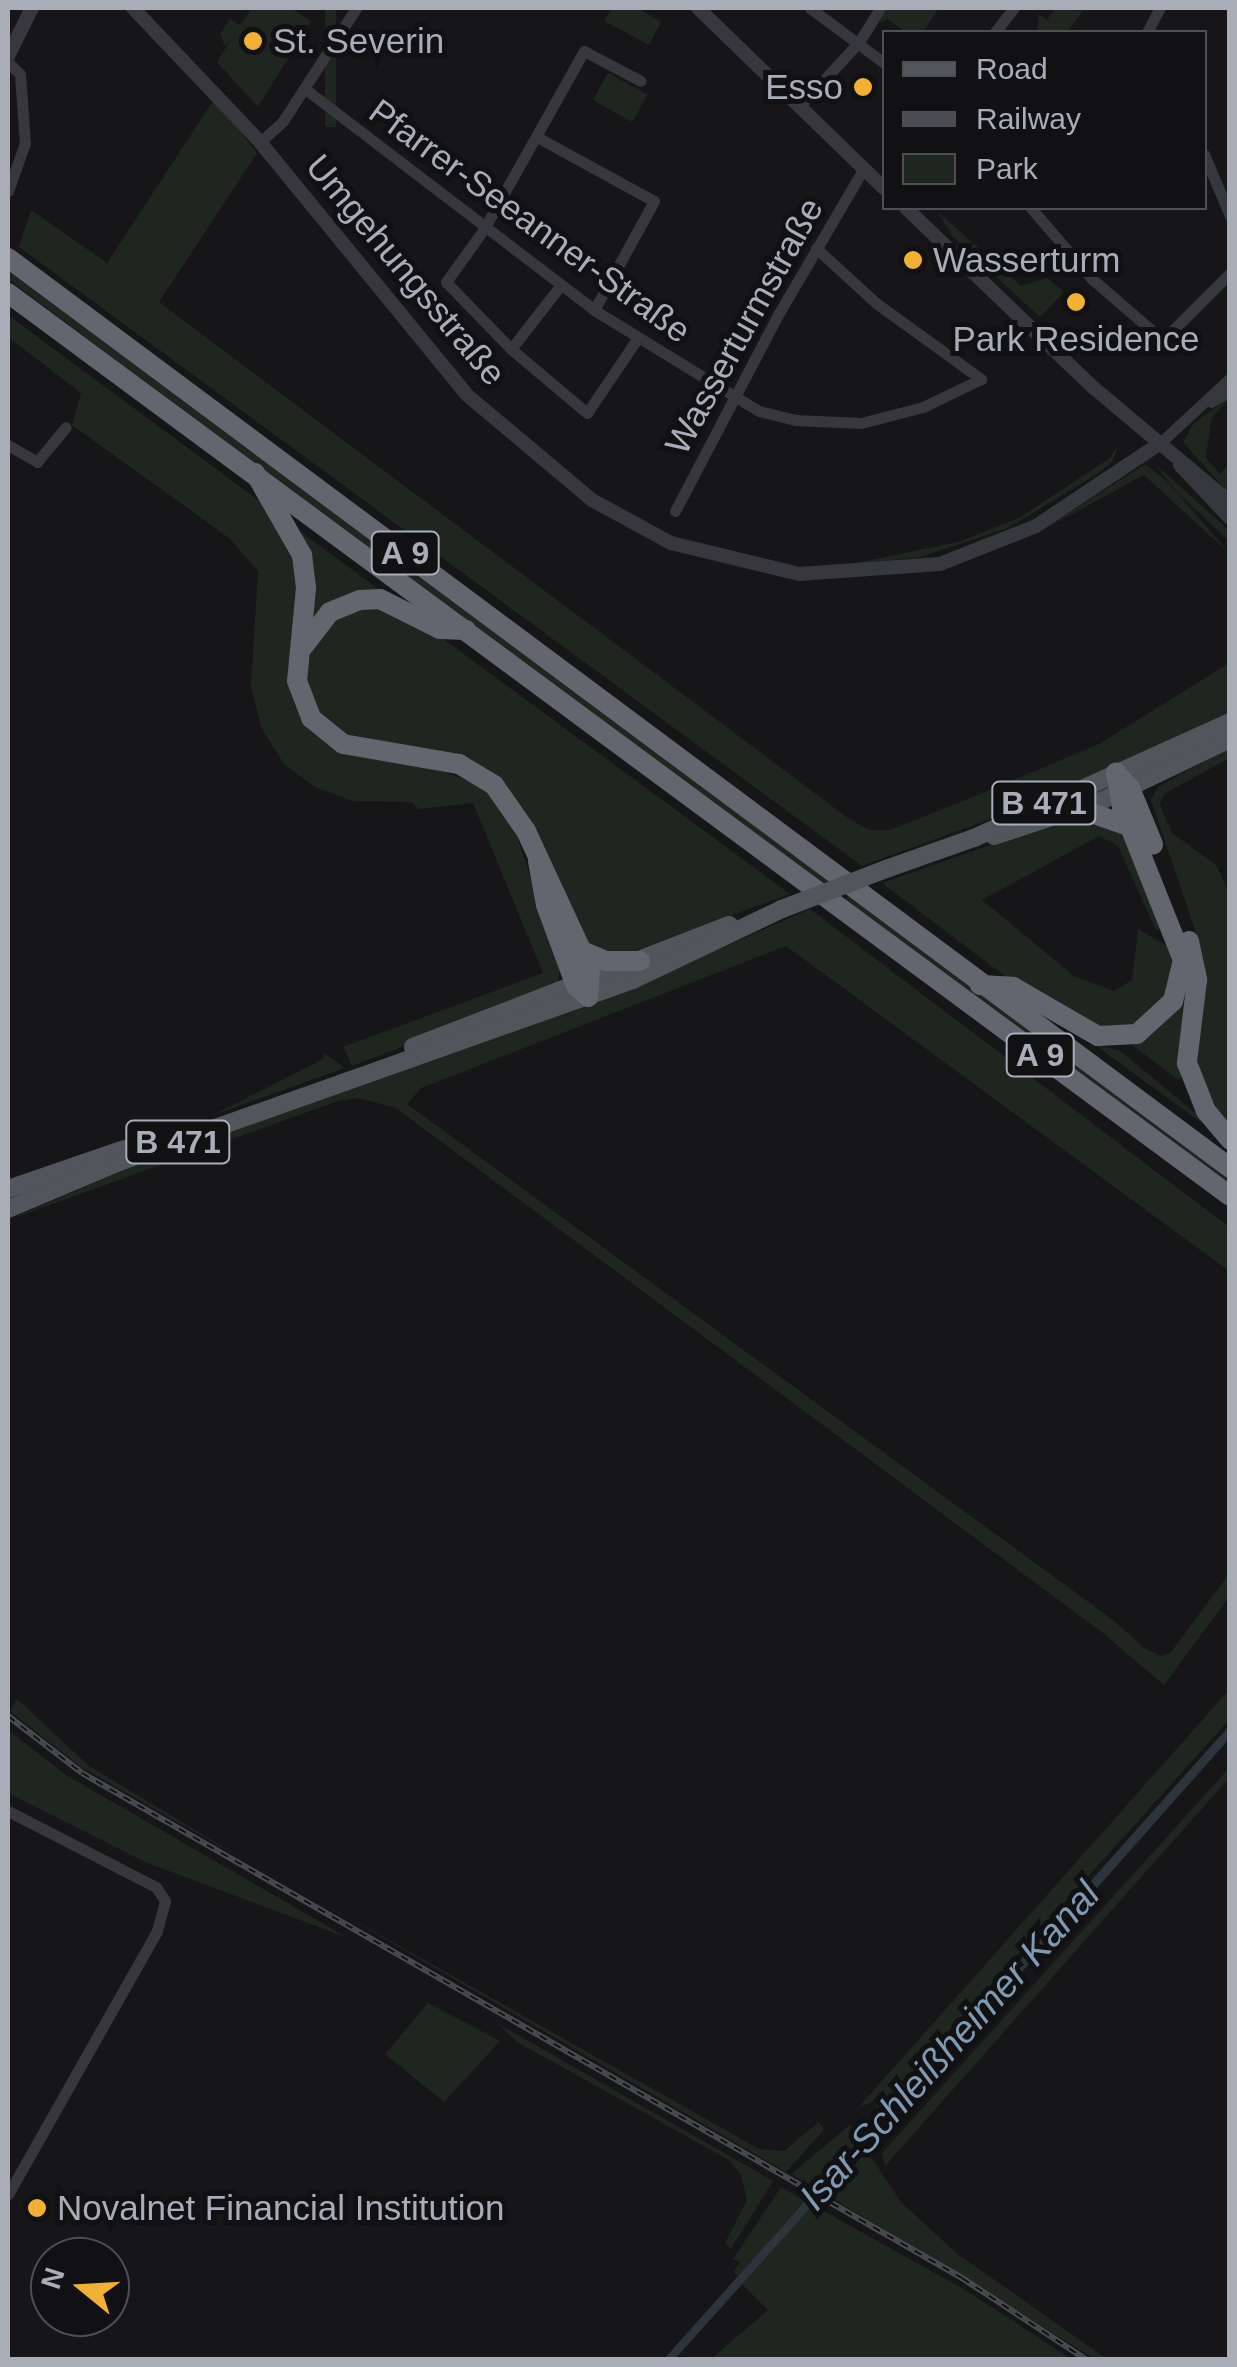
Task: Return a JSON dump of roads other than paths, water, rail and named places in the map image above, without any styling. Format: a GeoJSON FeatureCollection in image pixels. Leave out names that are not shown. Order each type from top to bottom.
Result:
{"type":"FeatureCollection","features":[{"type":"Feature","properties":{"kind":"highway","name":"A 9"},"geometry":{"type":"LineString","coordinates":[[8,258],[979,985],[1230,1168]]}},
{"type":"Feature","properties":{"kind":"highway","name":"A 9"},"geometry":{"type":"LineString","coordinates":[[8,293],[1230,1196]]}},
{"type":"Feature","properties":{"kind":"highway"},"geometry":{"type":"LineString","coordinates":[[254,472],[302,555],[306,588],[296,662],[302,702],[323,732],[369,753],[436,758],[479,773],[506,797],[582,951],[585,988]]}},
{"type":"Feature","properties":{"kind":"highway"},"geometry":{"type":"LineString","coordinates":[[296,662],[317,623],[360,600],[380,599],[440,629],[466,630]]}},
{"type":"Feature","properties":{"kind":"highway"},"geometry":{"type":"LineString","coordinates":[[979,985],[1013,988],[1098,1036],[1136,1034],[1162,1017],[1181,980],[1182,960],[1132,828],[1121,785]]}},
{"type":"Feature","properties":{"kind":"highway"},"geometry":{"type":"LineString","coordinates":[[1121,785],[1196,966],[1188,1047],[1194,1086],[1230,1140]]}},
{"type":"Feature","properties":{"kind":"highway"},"geometry":{"type":"LineString","coordinates":[[1080,810],[1132,828]]}},
{"type":"Feature","properties":{"kind":"highway"},"geometry":{"type":"LineString","coordinates":[[538,861],[546,906],[585,988]]}},
{"type":"Feature","properties":{"kind":"highway"},"geometry":{"type":"LineString","coordinates":[[582,951],[605,962],[640,961]]}},
{"type":"Feature","properties":{"kind":"main road","name":"B 471"},"geometry":{"type":"LineString","coordinates":[[974,838],[1080,810],[1230,722]]}},
{"type":"Feature","properties":{"kind":"main road","name":"B 471"},"geometry":{"type":"LineString","coordinates":[[585,988],[640,961],[1121,785],[1230,739]]}},
{"type":"Feature","properties":{"kind":"main road","name":"B 471"},"geometry":{"type":"LineString","coordinates":[[8,1209],[119,1162],[585,988],[683,959],[754,920]]}},
{"type":"Feature","properties":{"kind":"main road","name":"B 471"},"geometry":{"type":"LineString","coordinates":[[8,1189],[346,1078]]}},
{"type":"Feature","properties":{"kind":"street"},"geometry":{"type":"LineString","coordinates":[[8,192],[25,144],[20,74],[8,59],[32,8]]}},
{"type":"Feature","properties":{"kind":"street","name":"Umgehungsstraße"},"geometry":{"type":"LineString","coordinates":[[133,8],[260,142],[420,344],[506,431],[630,524],[715,558],[836,576],[940,564],[1036,526],[1159,444],[1230,390]]}},
{"type":"Feature","properties":{"kind":"street"},"geometry":{"type":"LineString","coordinates":[[260,142],[304,88],[356,8]]}},
{"type":"Feature","properties":{"kind":"street"},"geometry":{"type":"LineString","coordinates":[[698,8],[882,186]]}},
{"type":"Feature","properties":{"kind":"street"},"geometry":{"type":"LineString","coordinates":[[810,8],[882,61]]}},
{"type":"Feature","properties":{"kind":"street"},"geometry":{"type":"LineString","coordinates":[[798,107],[859,42],[880,8]]}},
{"type":"Feature","properties":{"kind":"street"},"geometry":{"type":"LineString","coordinates":[[998,30],[1014,8]]}},
{"type":"Feature","properties":{"kind":"street"},"geometry":{"type":"LineString","coordinates":[[1147,30],[1160,8]]}},
{"type":"Feature","properties":{"kind":"street"},"geometry":{"type":"LineString","coordinates":[[637,338],[587,413],[511,349],[448,289],[446,282],[484,229],[584,51],[640,82]]}},
{"type":"Feature","properties":{"kind":"street","name":"Pfarrer-Seeanner-Straße"},"geometry":{"type":"LineString","coordinates":[[304,88],[594,310],[735,396],[778,417],[861,423],[922,406],[953,388],[981,380],[962,364]]}},
{"type":"Feature","properties":{"kind":"street"},"geometry":{"type":"LineString","coordinates":[[537,137],[654,201],[594,310]]}},
{"type":"Feature","properties":{"kind":"street"},"geometry":{"type":"LineString","coordinates":[[1207,161],[1230,216]]}},
{"type":"Feature","properties":{"kind":"street","name":"Wasserturmstraße"},"geometry":{"type":"LineString","coordinates":[[675,511],[816,248],[864,170]]}},
{"type":"Feature","properties":{"kind":"street"},"geometry":{"type":"LineString","coordinates":[[908,210],[1180,464],[1230,518]]}},
{"type":"Feature","properties":{"kind":"street"},"geometry":{"type":"LineString","coordinates":[[1033,210],[1092,279],[1163,340],[1230,273]]}},
{"type":"Feature","properties":{"kind":"street"},"geometry":{"type":"LineString","coordinates":[[816,248],[876,302],[962,364],[953,388]]}},
{"type":"Feature","properties":{"kind":"street"},"geometry":{"type":"LineString","coordinates":[[511,349],[560,286]]}},
{"type":"Feature","properties":{"kind":"street","name":"Umgehungsstraße"},"geometry":{"type":"LineString","coordinates":[[1207,404],[1230,378]]}},
{"type":"Feature","properties":{"kind":"street"},"geometry":{"type":"LineString","coordinates":[[8,444],[37,462],[66,427]]}},
{"type":"Feature","properties":{"kind":"street"},"geometry":{"type":"LineString","coordinates":[[1180,464],[1230,502]]}},
{"type":"Feature","properties":{"kind":"street"},"geometry":{"type":"LineString","coordinates":[[8,1811],[156,1887],[165,1901],[157,1931],[8,2194]]}},
{"type":"Feature","properties":{"kind":"water","name":"Isar-Schleißheimer Kanal"},"geometry":{"type":"Polygon","coordinates":[[[1229,1726],[1229,1739],[1081,1906],[675,2359],[664,2359],[1229,1726]]]}},
{"type":"Feature","properties":{"kind":"railway"},"geometry":{"type":"LineString","coordinates":[[8,1716],[82,1773],[962,2278],[1087,2360]]}},
{"type":"Feature","properties":{"kind":"place","name":"St. Severin"},"geometry":{"type":"Point","coordinates":[253,41]}},
{"type":"Feature","properties":{"kind":"place","name":"Esso"},"geometry":{"type":"Point","coordinates":[863,87]}},
{"type":"Feature","properties":{"kind":"place","name":"Wasserturm"},"geometry":{"type":"Point","coordinates":[913,260]}},
{"type":"Feature","properties":{"kind":"place","name":"Park Residence"},"geometry":{"type":"Point","coordinates":[1076,302]}},
{"type":"Feature","properties":{"kind":"place","name":"Novalnet Financial Institution"},"geometry":{"type":"Point","coordinates":[37,2208]}}]}
